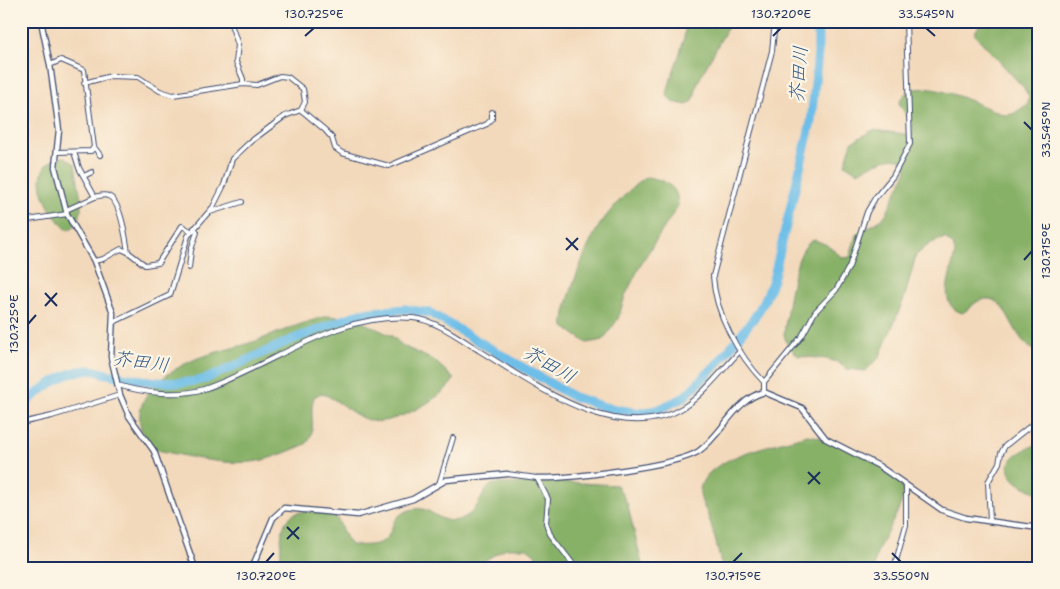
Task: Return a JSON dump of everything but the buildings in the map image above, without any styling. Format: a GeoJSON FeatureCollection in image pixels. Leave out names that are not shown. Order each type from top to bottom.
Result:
{"type":"FeatureCollection","features":[{"type":"Feature","properties":{"kind":"street"},"geometry":{"type":"LineString","coordinates":[[41,21],[50,65],[59,130],[56,167],[66,212],[94,261],[110,304],[114,322],[111,341],[112,367],[120,395],[129,416],[154,451],[195,568]]}},
{"type":"Feature","properties":{"kind":"street"},"geometry":{"type":"LineString","coordinates":[[230,21],[238,45],[236,62],[243,79],[243,84]]}},
{"type":"Feature","properties":{"kind":"street"},"geometry":{"type":"LineString","coordinates":[[764,392],[764,382],[740,351],[718,308],[713,276],[717,252],[772,52],[775,21]]}},
{"type":"Feature","properties":{"kind":"street"},"geometry":{"type":"LineString","coordinates":[[764,382],[802,336],[814,312],[836,290],[849,267],[867,212],[874,198],[893,176],[910,144],[906,21]]}},
{"type":"Feature","properties":{"kind":"street"},"geometry":{"type":"LineString","coordinates":[[50,65],[61,60],[82,68],[90,104],[94,147],[100,155]]}},
{"type":"Feature","properties":{"kind":"street"},"geometry":{"type":"LineString","coordinates":[[84,83],[111,76],[138,77],[160,90],[174,94],[243,84],[257,85],[280,76],[288,77],[303,89],[304,102],[302,110]]}},
{"type":"Feature","properties":{"kind":"street"},"geometry":{"type":"LineString","coordinates":[[302,110],[325,130],[332,138],[335,148],[342,153],[389,166],[487,124],[492,119],[492,112]]}},
{"type":"Feature","properties":{"kind":"street"},"geometry":{"type":"LineString","coordinates":[[114,322],[170,295],[192,230],[210,212],[224,185],[232,159],[237,152],[284,116],[302,110]]}},
{"type":"Feature","properties":{"kind":"street"},"geometry":{"type":"LineString","coordinates":[[57,152],[91,151],[94,147]]}},
{"type":"Feature","properties":{"kind":"street"},"geometry":{"type":"LineString","coordinates":[[74,152],[78,168],[95,197]]}},
{"type":"Feature","properties":{"kind":"street"},"geometry":{"type":"LineString","coordinates":[[84,176],[92,172]]}},
{"type":"Feature","properties":{"kind":"street"},"geometry":{"type":"LineString","coordinates":[[21,221],[66,212],[95,197],[105,195],[112,198],[125,226],[128,252]]}},
{"type":"Feature","properties":{"kind":"street"},"geometry":{"type":"LineString","coordinates":[[210,212],[242,202]]}},
{"type":"Feature","properties":{"kind":"street"},"geometry":{"type":"LineString","coordinates":[[94,261],[103,259],[121,249],[128,252],[144,265],[158,264],[182,226],[197,232],[191,250],[189,268]]}},
{"type":"Feature","properties":{"kind":"street"},"geometry":{"type":"LineString","coordinates":[[118,385],[132,390],[161,392],[180,393],[202,390],[288,350],[354,324],[390,318],[413,318],[424,320],[449,333],[570,404],[612,417],[644,420],[671,414],[684,407],[740,351]]}},
{"type":"Feature","properties":{"kind":"street"},"geometry":{"type":"LineString","coordinates":[[252,568],[273,518],[284,508],[358,515],[413,499],[446,480],[462,477],[507,474],[537,478],[578,477],[688,457],[706,446],[749,398],[764,392],[802,408],[826,439],[864,457],[927,502],[954,515],[1039,528]]}},
{"type":"Feature","properties":{"kind":"street"},"geometry":{"type":"LineString","coordinates":[[21,423],[52,416],[120,395]]}},
{"type":"Feature","properties":{"kind":"street"},"geometry":{"type":"LineString","coordinates":[[990,520],[988,482],[999,462],[1001,453],[1005,446],[1039,419]]}},
{"type":"Feature","properties":{"kind":"street"},"geometry":{"type":"LineString","coordinates":[[438,484],[453,438]]}},
{"type":"Feature","properties":{"kind":"street"},"geometry":{"type":"LineString","coordinates":[[537,478],[548,499],[546,523],[550,534],[576,568]]}},
{"type":"Feature","properties":{"kind":"street"},"geometry":{"type":"LineString","coordinates":[[894,568],[906,525],[906,486]]}},
{"type":"Feature","properties":{"kind":"green space"},"geometry":{"type":"Polygon","coordinates":[[[685,21],[731,21],[698,82],[693,101],[687,105],[673,102],[667,96],[684,38],[685,21]]]}},
{"type":"Feature","properties":{"kind":"green space"},"geometry":{"type":"Polygon","coordinates":[[[982,21],[1030,21],[1039,26],[1039,351],[1030,347],[1022,340],[1005,311],[998,303],[991,299],[978,301],[962,313],[954,309],[947,295],[955,252],[953,245],[945,238],[931,243],[916,255],[904,299],[879,358],[865,371],[847,369],[837,362],[827,359],[798,356],[787,345],[784,334],[792,281],[801,253],[807,244],[815,240],[827,245],[843,258],[850,257],[856,234],[881,220],[886,214],[907,170],[902,160],[891,159],[857,172],[845,164],[852,142],[873,130],[912,135],[913,127],[899,103],[906,93],[918,89],[932,89],[949,93],[1005,115],[1013,114],[1028,104],[1029,97],[1024,88],[975,35],[982,21]]]}},
{"type":"Feature","properties":{"kind":"green space"},"geometry":{"type":"Polygon","coordinates":[[[65,157],[75,164],[81,201],[79,219],[68,230],[52,212],[46,201],[41,178],[44,168],[52,161],[65,157]]]}},
{"type":"Feature","properties":{"kind":"green space"},"geometry":{"type":"Polygon","coordinates":[[[647,177],[670,185],[676,193],[678,206],[642,262],[625,296],[618,319],[603,340],[587,343],[564,327],[566,306],[570,293],[581,263],[597,229],[628,192],[647,177]]]}},
{"type":"Feature","properties":{"kind":"green space"},"geometry":{"type":"Polygon","coordinates":[[[328,316],[354,318],[392,336],[403,346],[435,361],[454,379],[440,394],[417,409],[404,415],[380,421],[364,419],[321,393],[314,397],[312,403],[312,428],[310,439],[306,444],[265,459],[238,463],[226,462],[151,449],[142,433],[140,419],[142,405],[148,393],[169,373],[198,358],[328,316]]]}},
{"type":"Feature","properties":{"kind":"green space"},"geometry":{"type":"Polygon","coordinates":[[[807,435],[836,441],[848,446],[881,466],[903,486],[900,507],[880,547],[874,568],[722,568],[713,531],[700,494],[703,481],[712,470],[726,461],[761,448],[807,435]]]}},
{"type":"Feature","properties":{"kind":"green space"},"geometry":{"type":"Polygon","coordinates":[[[1039,444],[1039,494],[1017,482],[1008,469],[1013,458],[1019,453],[1039,444]]]}},
{"type":"Feature","properties":{"kind":"green space"},"geometry":{"type":"Polygon","coordinates":[[[562,482],[617,485],[627,503],[643,568],[535,568],[536,555],[527,548],[506,548],[472,568],[281,568],[281,537],[283,528],[287,520],[293,515],[302,512],[331,514],[338,520],[351,545],[369,545],[380,543],[386,538],[395,520],[410,510],[425,510],[443,519],[457,520],[471,513],[485,491],[492,484],[562,482]]]}},
{"type":"Feature","properties":{"kind":"waterway","name":"芥田川"},"geometry":{"type":"LineString","coordinates":[[21,407],[52,383],[79,371],[93,370],[119,376],[169,383],[206,379],[291,340],[361,313],[405,309],[430,313],[572,396],[604,407],[639,413],[657,410],[683,398],[718,363],[754,318],[764,302],[773,280],[811,122],[818,53],[818,21]]}}]}
